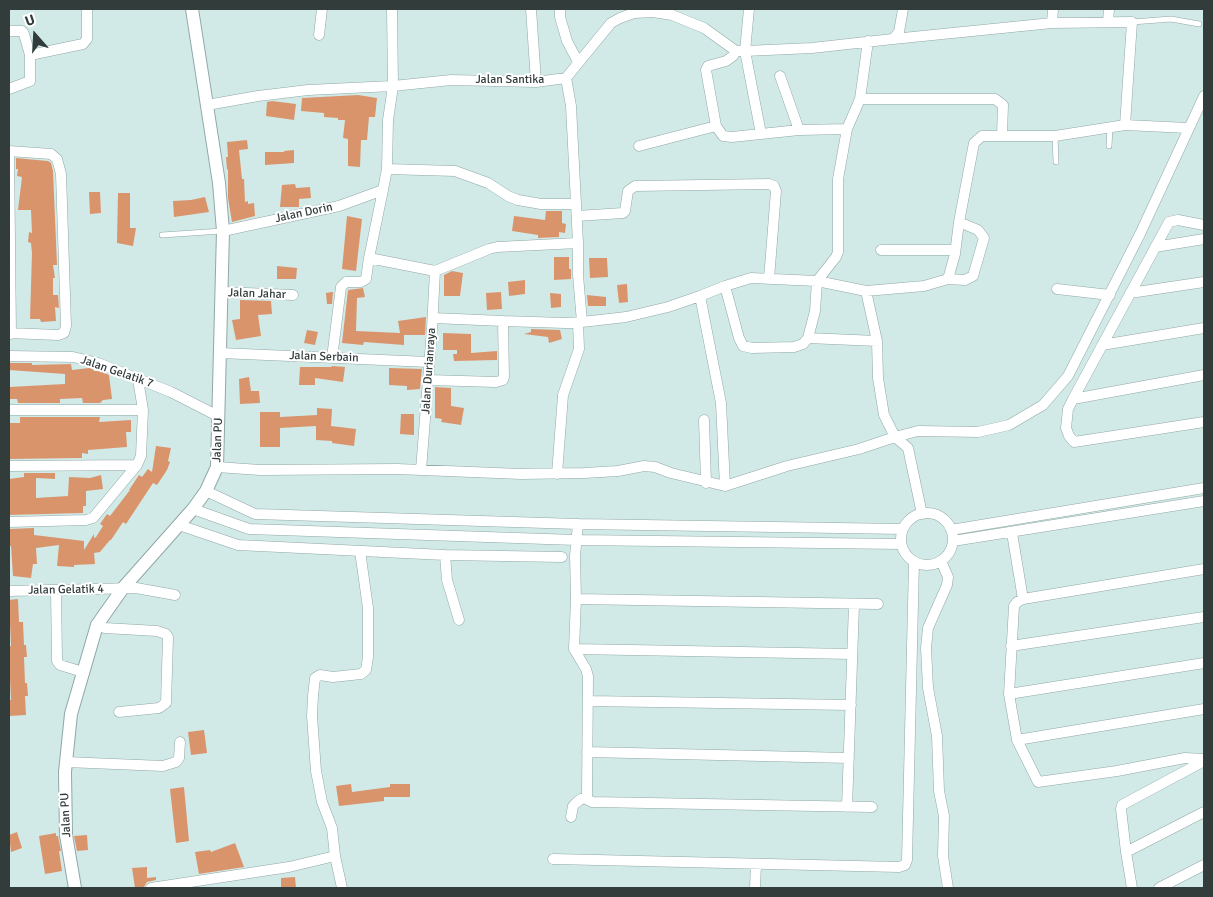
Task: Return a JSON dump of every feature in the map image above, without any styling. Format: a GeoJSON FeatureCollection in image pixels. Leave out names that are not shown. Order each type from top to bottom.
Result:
{"type":"FeatureCollection","features":[{"type":"Feature","properties":{"kind":"street"},"geometry":{"type":"LineString","coordinates":[[30,55],[86,42],[87,9]]}},
{"type":"Feature","properties":{"kind":"street","name":"Jalan PU"},"geometry":{"type":"LineString","coordinates":[[75,888],[66,835],[66,762],[71,714],[97,625],[122,588],[193,509],[206,490],[217,467],[223,231],[219,183],[192,9]]}},
{"type":"Feature","properties":{"kind":"street"},"geometry":{"type":"LineString","coordinates":[[319,35],[322,9]]}},
{"type":"Feature","properties":{"kind":"street"},"geometry":{"type":"LineString","coordinates":[[332,358],[341,287],[346,282],[366,280],[387,170],[388,120],[393,86],[392,9]]}},
{"type":"Feature","properties":{"kind":"street"},"geometry":{"type":"LineString","coordinates":[[531,9],[536,82]]}},
{"type":"Feature","properties":{"kind":"street"},"geometry":{"type":"LineString","coordinates":[[560,9],[560,17],[567,41],[578,62]]}},
{"type":"Feature","properties":{"kind":"street"},"geometry":{"type":"LineString","coordinates":[[749,9],[741,51],[761,134]]}},
{"type":"Feature","properties":{"kind":"street"},"geometry":{"type":"LineString","coordinates":[[893,38],[899,32],[903,9]]}},
{"type":"Feature","properties":{"kind":"street"},"geometry":{"type":"LineString","coordinates":[[1052,23],[1053,9]]}},
{"type":"Feature","properties":{"kind":"street"},"geometry":{"type":"LineString","coordinates":[[1108,22],[1109,9]]}},
{"type":"Feature","properties":{"kind":"street"},"geometry":{"type":"LineString","coordinates":[[557,474],[563,394],[578,349],[580,322],[572,106],[566,78],[611,23],[634,13],[652,10],[672,12],[704,28],[741,51]]}},
{"type":"Feature","properties":{"kind":"street"},"geometry":{"type":"LineString","coordinates":[[847,129],[799,130],[732,137],[723,136],[716,126],[706,70],[708,66],[726,61],[741,51],[812,48],[893,38],[1052,23],[1132,22],[1125,124]]}},
{"type":"Feature","properties":{"kind":"street"},"geometry":{"type":"LineString","coordinates":[[9,31],[22,30],[30,55],[30,81],[9,89]]}},
{"type":"Feature","properties":{"kind":"street"},"geometry":{"type":"LineString","coordinates":[[725,286],[739,338],[743,346],[752,348],[794,347],[803,344],[808,338],[815,311],[817,281],[831,266],[838,252],[838,179],[847,129],[860,99],[868,41]]}},
{"type":"Feature","properties":{"kind":"street"},"geometry":{"type":"LineString","coordinates":[[780,76],[799,130]]}},
{"type":"Feature","properties":{"kind":"street","name":"Jalan Santika"},"geometry":{"type":"LineString","coordinates":[[207,105],[308,90],[393,86],[451,80],[536,82],[566,78]]}},
{"type":"Feature","properties":{"kind":"street"},"geometry":{"type":"LineString","coordinates":[[217,467],[260,470],[421,470],[557,474],[618,471],[644,466],[655,467],[706,483],[725,486],[787,466],[859,449],[918,431],[978,432],[1009,425],[1043,405],[1068,376],[1110,295],[1204,96]]}},
{"type":"Feature","properties":{"kind":"street"},"geometry":{"type":"LineString","coordinates":[[860,99],[995,99],[1003,105],[1002,135]]}},
{"type":"Feature","properties":{"kind":"street"},"geometry":{"type":"LineString","coordinates":[[948,279],[974,143],[982,136],[1055,136],[1125,124],[1188,128]]}},
{"type":"Feature","properties":{"kind":"street"},"geometry":{"type":"LineString","coordinates":[[639,146],[716,126]]}},
{"type":"Feature","properties":{"kind":"street"},"geometry":{"type":"LineString","coordinates":[[9,151],[51,154],[58,159],[61,174],[66,326],[64,333],[58,335],[10,334],[9,151]]}},
{"type":"Feature","properties":{"kind":"street"},"geometry":{"type":"LineString","coordinates":[[387,170],[456,171],[488,183],[518,200],[541,204],[576,204]]}},
{"type":"Feature","properties":{"kind":"street"},"geometry":{"type":"LineString","coordinates":[[577,216],[622,213],[625,211],[628,191],[635,186],[769,184],[774,186],[776,191],[769,279]]}},
{"type":"Feature","properties":{"kind":"street","name":"Jalan Dorin"},"geometry":{"type":"LineString","coordinates":[[223,231],[339,206],[383,190]]}},
{"type":"Feature","properties":{"kind":"street"},"geometry":{"type":"LineString","coordinates":[[1204,225],[1173,220],[1169,222],[1073,399],[1068,409],[1066,428],[1074,442],[1204,422]]}},
{"type":"Feature","properties":{"kind":"street"},"geometry":{"type":"LineString","coordinates":[[433,318],[565,323],[626,317],[668,307],[751,278],[817,281],[866,291],[924,286],[948,279],[964,280],[973,276],[984,238],[978,230],[959,222]]}},
{"type":"Feature","properties":{"kind":"street"},"geometry":{"type":"LineString","coordinates":[[1155,247],[1204,239]]}},
{"type":"Feature","properties":{"kind":"street"},"geometry":{"type":"LineString","coordinates":[[369,258],[435,271],[497,247],[578,243]]}},
{"type":"Feature","properties":{"kind":"street"},"geometry":{"type":"LineString","coordinates":[[881,250],[955,250]]}},
{"type":"Feature","properties":{"kind":"street","name":"Jalan Durianraya"},"geometry":{"type":"LineString","coordinates":[[421,470],[435,271]]}},
{"type":"Feature","properties":{"kind":"street"},"geometry":{"type":"LineString","coordinates":[[1130,293],[1204,282]]}},
{"type":"Feature","properties":{"kind":"street"},"geometry":{"type":"LineString","coordinates":[[1057,289],[1110,295]]}},
{"type":"Feature","properties":{"kind":"street"},"geometry":{"type":"LineString","coordinates":[[866,291],[878,341],[878,378],[884,415],[895,437],[904,444],[910,454],[922,514]]}},
{"type":"Feature","properties":{"kind":"street","name":"Jalan Jahar"},"geometry":{"type":"LineString","coordinates":[[222,292],[293,295]]}},
{"type":"Feature","properties":{"kind":"street"},"geometry":{"type":"LineString","coordinates":[[700,296],[721,403],[725,486]]}},
{"type":"Feature","properties":{"kind":"street"},"geometry":{"type":"LineString","coordinates":[[428,380],[486,382],[503,380],[503,321]]}},
{"type":"Feature","properties":{"kind":"street"},"geometry":{"type":"LineString","coordinates":[[1102,346],[1204,328]]}},
{"type":"Feature","properties":{"kind":"street"},"geometry":{"type":"LineString","coordinates":[[808,338],[878,341]]}},
{"type":"Feature","properties":{"kind":"street","name":"Jalan Serbain"},"geometry":{"type":"LineString","coordinates":[[220,353],[428,362]]}},
{"type":"Feature","properties":{"kind":"street","name":"Jalan Gelatik 7"},"geometry":{"type":"LineString","coordinates":[[9,356],[73,358],[98,363],[171,392],[218,416]]}},
{"type":"Feature","properties":{"kind":"street"},"geometry":{"type":"LineString","coordinates":[[1073,399],[1204,375]]}},
{"type":"Feature","properties":{"kind":"street"},"geometry":{"type":"LineString","coordinates":[[9,522],[86,520],[93,518],[137,465],[141,456],[143,410],[138,379]]}},
{"type":"Feature","properties":{"kind":"street"},"geometry":{"type":"LineString","coordinates":[[9,410],[143,410]]}},
{"type":"Feature","properties":{"kind":"street"},"geometry":{"type":"LineString","coordinates":[[704,420],[706,483]]}},
{"type":"Feature","properties":{"kind":"street"},"geometry":{"type":"LineString","coordinates":[[9,466],[137,465]]}},
{"type":"Feature","properties":{"kind":"street"},"geometry":{"type":"LineString","coordinates":[[951,530],[1203,488],[1204,501],[953,541]]}},
{"type":"Feature","properties":{"kind":"street"},"geometry":{"type":"LineString","coordinates":[[206,490],[255,514],[578,524],[903,530]]}},
{"type":"Feature","properties":{"kind":"street"},"geometry":{"type":"LineString","coordinates":[[193,509],[249,529],[576,540],[901,544]]}},
{"type":"Feature","properties":{"kind":"street"},"geometry":{"type":"LineString","coordinates":[[922,514],[934,514],[945,520],[951,530],[953,541],[950,553],[941,561],[928,565],[914,562],[906,554],[901,544],[903,530],[910,519],[922,514]]}},
{"type":"Feature","properties":{"kind":"street"},"geometry":{"type":"LineString","coordinates":[[578,524],[574,649],[588,672],[588,798]]}},
{"type":"Feature","properties":{"kind":"street"},"geometry":{"type":"LineString","coordinates":[[179,525],[238,545],[445,555],[562,557]]}},
{"type":"Feature","properties":{"kind":"street"},"geometry":{"type":"LineString","coordinates":[[1012,533],[1023,599]]}},
{"type":"Feature","properties":{"kind":"street"},"geometry":{"type":"LineString","coordinates":[[342,888],[332,828],[322,802],[316,771],[312,716],[315,678],[320,675],[333,677],[361,674],[366,670],[368,657],[368,608],[360,551]]}},
{"type":"Feature","properties":{"kind":"street"},"geometry":{"type":"LineString","coordinates":[[445,555],[447,580],[459,620]]}},
{"type":"Feature","properties":{"kind":"street"},"geometry":{"type":"LineString","coordinates":[[941,561],[948,577],[947,585],[928,628],[926,648],[928,688],[937,736],[938,791],[944,816],[943,856],[948,888]]}},
{"type":"Feature","properties":{"kind":"street"},"geometry":{"type":"LineString","coordinates":[[553,859],[899,867],[906,863],[914,562]]}},
{"type":"Feature","properties":{"kind":"street"},"geometry":{"type":"LineString","coordinates":[[1204,569],[1023,599],[1017,602],[1014,606],[1009,694],[1017,740],[1037,780],[1041,782],[1117,771],[1185,758],[1204,760]]}},
{"type":"Feature","properties":{"kind":"street","name":"Jalan Gelatik 4"},"geometry":{"type":"LineString","coordinates":[[9,591],[136,588],[175,595]]}},
{"type":"Feature","properties":{"kind":"street"},"geometry":{"type":"LineString","coordinates":[[56,590],[57,661],[60,665],[83,672]]}},
{"type":"Feature","properties":{"kind":"street"},"geometry":{"type":"LineString","coordinates":[[576,599],[878,604]]}},
{"type":"Feature","properties":{"kind":"street"},"geometry":{"type":"LineString","coordinates":[[848,807],[854,604]]}},
{"type":"Feature","properties":{"kind":"street"},"geometry":{"type":"LineString","coordinates":[[1011,646],[1204,617]]}},
{"type":"Feature","properties":{"kind":"street"},"geometry":{"type":"LineString","coordinates":[[97,625],[105,628],[157,631],[166,634],[168,637],[166,703],[154,710],[119,712]]}},
{"type":"Feature","properties":{"kind":"street"},"geometry":{"type":"LineString","coordinates":[[574,649],[852,654]]}},
{"type":"Feature","properties":{"kind":"street"},"geometry":{"type":"LineString","coordinates":[[1009,694],[1204,663]]}},
{"type":"Feature","properties":{"kind":"street"},"geometry":{"type":"LineString","coordinates":[[588,701],[850,705]]}},
{"type":"Feature","properties":{"kind":"street"},"geometry":{"type":"LineString","coordinates":[[1017,740],[1204,709]]}},
{"type":"Feature","properties":{"kind":"street"},"geometry":{"type":"LineString","coordinates":[[66,762],[163,766],[176,762],[179,758],[180,742]]}},
{"type":"Feature","properties":{"kind":"street"},"geometry":{"type":"LineString","coordinates":[[587,752],[849,758]]}},
{"type":"Feature","properties":{"kind":"street"},"geometry":{"type":"LineString","coordinates":[[1132,888],[1126,852],[1122,805],[1204,760]]}},
{"type":"Feature","properties":{"kind":"street"},"geometry":{"type":"LineString","coordinates":[[571,817],[573,806],[581,798],[588,798],[592,802],[872,808]]}},
{"type":"Feature","properties":{"kind":"street"},"geometry":{"type":"LineString","coordinates":[[1126,852],[1204,812]]}},
{"type":"Feature","properties":{"kind":"street"},"geometry":{"type":"LineString","coordinates":[[151,888],[202,884],[336,856]]}},
{"type":"Feature","properties":{"kind":"street"},"geometry":{"type":"LineString","coordinates":[[755,888],[756,864]]}},
{"type":"Feature","properties":{"kind":"street"},"geometry":{"type":"LineString","coordinates":[[1160,888],[1204,865]]}},
{"type":"Feature","properties":{"kind":"lane"},"geometry":{"type":"LineString","coordinates":[[1132,22],[1171,19],[1199,24]]}},
{"type":"Feature","properties":{"kind":"lane"},"geometry":{"type":"LineString","coordinates":[[1109,146],[1110,128]]}},
{"type":"Feature","properties":{"kind":"lane"},"geometry":{"type":"LineString","coordinates":[[1055,136],[1056,162]]}},
{"type":"Feature","properties":{"kind":"lane"},"geometry":{"type":"LineString","coordinates":[[162,235],[223,231]]}},
{"type":"Feature","properties":{"kind":"building"},"geometry":{"type":"Polygon","coordinates":[[[358,95],[377,98],[375,117],[369,117],[367,140],[361,140],[360,167],[348,166],[348,139],[343,138],[345,120],[324,117],[324,113],[301,111],[302,98],[358,95]]]}},
{"type":"Feature","properties":{"kind":"building"},"geometry":{"type":"Polygon","coordinates":[[[267,102],[296,104],[294,120],[266,116],[267,102]]]}},
{"type":"Feature","properties":{"kind":"building"},"geometry":{"type":"Polygon","coordinates":[[[247,140],[248,149],[239,150],[242,179],[244,179],[245,202],[248,201],[248,204],[254,203],[255,216],[232,222],[228,198],[227,142],[247,140]]]}},
{"type":"Feature","properties":{"kind":"building"},"geometry":{"type":"Polygon","coordinates":[[[294,150],[294,163],[265,165],[265,152],[294,150]]]}},
{"type":"Feature","properties":{"kind":"building"},"geometry":{"type":"Polygon","coordinates":[[[16,158],[48,161],[51,163],[53,171],[57,265],[53,265],[55,278],[53,278],[53,295],[58,295],[59,308],[55,307],[56,321],[41,322],[40,319],[30,319],[32,253],[31,243],[28,242],[29,232],[32,233],[31,210],[18,210],[22,177],[17,176],[16,158]]]}},
{"type":"Feature","properties":{"kind":"building"},"geometry":{"type":"Polygon","coordinates":[[[295,184],[296,188],[310,187],[311,198],[299,199],[299,207],[280,207],[282,185],[295,184]]]}},
{"type":"Feature","properties":{"kind":"building"},"geometry":{"type":"Polygon","coordinates":[[[89,192],[100,192],[101,213],[90,214],[89,192]]]}},
{"type":"Feature","properties":{"kind":"building"},"geometry":{"type":"Polygon","coordinates":[[[118,193],[130,193],[130,228],[136,228],[133,246],[117,243],[118,193]]]}},
{"type":"Feature","properties":{"kind":"building"},"geometry":{"type":"Polygon","coordinates":[[[205,197],[209,212],[174,217],[173,201],[205,197]]]}},
{"type":"Feature","properties":{"kind":"building"},"geometry":{"type":"Polygon","coordinates":[[[546,211],[562,211],[562,223],[566,224],[565,233],[559,232],[559,237],[538,238],[538,235],[512,231],[514,216],[545,220],[546,211]]]}},
{"type":"Feature","properties":{"kind":"building"},"geometry":{"type":"Polygon","coordinates":[[[347,216],[362,219],[356,271],[342,269],[347,216]]]}},
{"type":"Feature","properties":{"kind":"building"},"geometry":{"type":"Polygon","coordinates":[[[554,257],[569,257],[571,279],[554,280],[554,257]]]}},
{"type":"Feature","properties":{"kind":"building"},"geometry":{"type":"Polygon","coordinates":[[[589,258],[607,258],[608,277],[590,278],[589,258]]]}},
{"type":"Feature","properties":{"kind":"building"},"geometry":{"type":"Polygon","coordinates":[[[277,266],[297,268],[296,279],[277,279],[277,266]]]}},
{"type":"Feature","properties":{"kind":"building"},"geometry":{"type":"Polygon","coordinates":[[[452,271],[463,273],[460,296],[444,296],[444,275],[452,271]]]}},
{"type":"Feature","properties":{"kind":"building"},"geometry":{"type":"Polygon","coordinates":[[[525,280],[525,294],[509,296],[508,282],[525,280]]]}},
{"type":"Feature","properties":{"kind":"building"},"geometry":{"type":"Polygon","coordinates":[[[627,284],[628,302],[619,303],[617,285],[627,284]]]}},
{"type":"Feature","properties":{"kind":"building"},"geometry":{"type":"Polygon","coordinates":[[[363,288],[365,297],[357,298],[356,331],[400,333],[398,321],[426,317],[425,335],[404,335],[404,345],[364,342],[363,345],[342,343],[348,290],[363,288]]]}},
{"type":"Feature","properties":{"kind":"building"},"geometry":{"type":"Polygon","coordinates":[[[333,292],[332,304],[327,304],[326,293],[333,292]]]}},
{"type":"Feature","properties":{"kind":"building"},"geometry":{"type":"Polygon","coordinates":[[[501,292],[502,309],[487,310],[486,293],[501,292]]]}},
{"type":"Feature","properties":{"kind":"building"},"geometry":{"type":"Polygon","coordinates":[[[550,293],[561,294],[561,307],[551,308],[550,293]]]}},
{"type":"Feature","properties":{"kind":"building"},"geometry":{"type":"Polygon","coordinates":[[[587,295],[606,297],[606,306],[588,306],[587,295]]]}},
{"type":"Feature","properties":{"kind":"building"},"geometry":{"type":"Polygon","coordinates":[[[240,300],[271,301],[272,314],[258,315],[261,336],[236,340],[232,320],[240,319],[240,300]]]}},
{"type":"Feature","properties":{"kind":"building"},"geometry":{"type":"Polygon","coordinates":[[[531,329],[560,330],[562,339],[549,343],[548,337],[524,334],[531,332],[531,329]]]}},
{"type":"Feature","properties":{"kind":"building"},"geometry":{"type":"Polygon","coordinates":[[[307,330],[318,332],[315,345],[304,343],[307,330]]]}},
{"type":"Feature","properties":{"kind":"building"},"geometry":{"type":"Polygon","coordinates":[[[443,333],[471,334],[471,353],[497,351],[497,360],[454,361],[453,354],[457,354],[457,350],[443,350],[443,333]]]}},
{"type":"Feature","properties":{"kind":"building"},"geometry":{"type":"Polygon","coordinates":[[[9,363],[32,363],[32,365],[71,364],[72,370],[89,368],[94,371],[100,371],[109,375],[112,399],[103,400],[100,403],[83,403],[82,398],[60,399],[60,403],[18,403],[17,399],[9,399],[9,387],[65,384],[65,374],[9,370],[9,363]]]}},
{"type":"Feature","properties":{"kind":"building"},"geometry":{"type":"Polygon","coordinates":[[[300,367],[345,367],[343,382],[315,378],[315,385],[299,385],[300,367]]]}},
{"type":"Feature","properties":{"kind":"building"},"geometry":{"type":"Polygon","coordinates":[[[389,368],[422,369],[420,389],[407,390],[407,386],[389,385],[389,368]]]}},
{"type":"Feature","properties":{"kind":"building"},"geometry":{"type":"Polygon","coordinates":[[[249,377],[251,391],[259,391],[260,403],[240,404],[239,379],[249,377]]]}},
{"type":"Feature","properties":{"kind":"building"},"geometry":{"type":"Polygon","coordinates":[[[435,387],[451,388],[451,406],[464,408],[461,425],[441,422],[442,419],[435,418],[435,387]]]}},
{"type":"Feature","properties":{"kind":"building"},"geometry":{"type":"Polygon","coordinates":[[[317,408],[332,409],[331,426],[356,429],[354,446],[332,443],[332,441],[316,440],[316,426],[280,428],[280,447],[260,447],[260,412],[280,412],[280,417],[317,415],[317,408]]]}},
{"type":"Feature","properties":{"kind":"building"},"geometry":{"type":"Polygon","coordinates":[[[401,414],[414,414],[414,435],[400,434],[401,414]]]}},
{"type":"Feature","properties":{"kind":"building"},"geometry":{"type":"Polygon","coordinates":[[[20,417],[100,417],[99,422],[131,420],[131,432],[126,432],[127,447],[88,450],[88,454],[82,453],[82,458],[9,459],[10,423],[20,423],[20,417]]]}},
{"type":"Feature","properties":{"kind":"building"},"geometry":{"type":"Polygon","coordinates":[[[156,446],[171,448],[168,461],[170,462],[167,470],[157,485],[153,483],[126,524],[123,522],[100,552],[94,553],[95,564],[74,565],[74,567],[57,566],[59,545],[36,548],[37,564],[33,564],[31,578],[13,576],[9,529],[34,528],[34,535],[84,541],[84,550],[94,534],[94,538],[96,537],[103,526],[100,524],[107,514],[110,516],[139,475],[142,477],[148,469],[152,472],[156,446]]]}},
{"type":"Feature","properties":{"kind":"building"},"geometry":{"type":"Polygon","coordinates":[[[24,473],[55,473],[55,479],[36,478],[36,498],[68,496],[69,477],[90,478],[101,475],[103,489],[86,491],[86,506],[83,506],[83,513],[9,515],[9,479],[24,477],[24,473]]]}},
{"type":"Feature","properties":{"kind":"building"},"geometry":{"type":"Polygon","coordinates":[[[18,599],[19,622],[23,622],[24,645],[26,645],[27,657],[24,657],[25,683],[27,683],[28,696],[25,696],[26,715],[9,716],[9,700],[11,700],[9,646],[11,646],[9,600],[18,599]]]}},
{"type":"Feature","properties":{"kind":"building"},"geometry":{"type":"Polygon","coordinates":[[[204,730],[207,753],[191,755],[188,732],[204,730]]]}},
{"type":"Feature","properties":{"kind":"building"},"geometry":{"type":"Polygon","coordinates":[[[351,784],[352,792],[390,787],[390,784],[410,784],[410,797],[384,797],[384,801],[339,806],[336,786],[351,784]]]}},
{"type":"Feature","properties":{"kind":"building"},"geometry":{"type":"Polygon","coordinates":[[[184,787],[189,841],[176,843],[170,789],[184,787]]]}},
{"type":"Feature","properties":{"kind":"building"},"geometry":{"type":"Polygon","coordinates":[[[17,832],[22,848],[11,852],[9,835],[17,832]]]}},
{"type":"Feature","properties":{"kind":"building"},"geometry":{"type":"Polygon","coordinates":[[[56,833],[61,851],[59,851],[62,871],[45,874],[39,836],[56,833]]]}},
{"type":"Feature","properties":{"kind":"building"},"geometry":{"type":"Polygon","coordinates":[[[87,835],[88,850],[77,851],[74,836],[87,835]]]}},
{"type":"Feature","properties":{"kind":"building"},"geometry":{"type":"Polygon","coordinates":[[[235,843],[244,867],[199,874],[195,852],[210,850],[211,852],[235,843]]]}},
{"type":"Feature","properties":{"kind":"building"},"geometry":{"type":"Polygon","coordinates":[[[147,867],[147,878],[156,877],[156,880],[147,882],[144,887],[135,888],[132,868],[147,867]]]}},
{"type":"Feature","properties":{"kind":"building"},"geometry":{"type":"Polygon","coordinates":[[[295,877],[296,888],[281,888],[281,878],[295,877]]]}}]}
